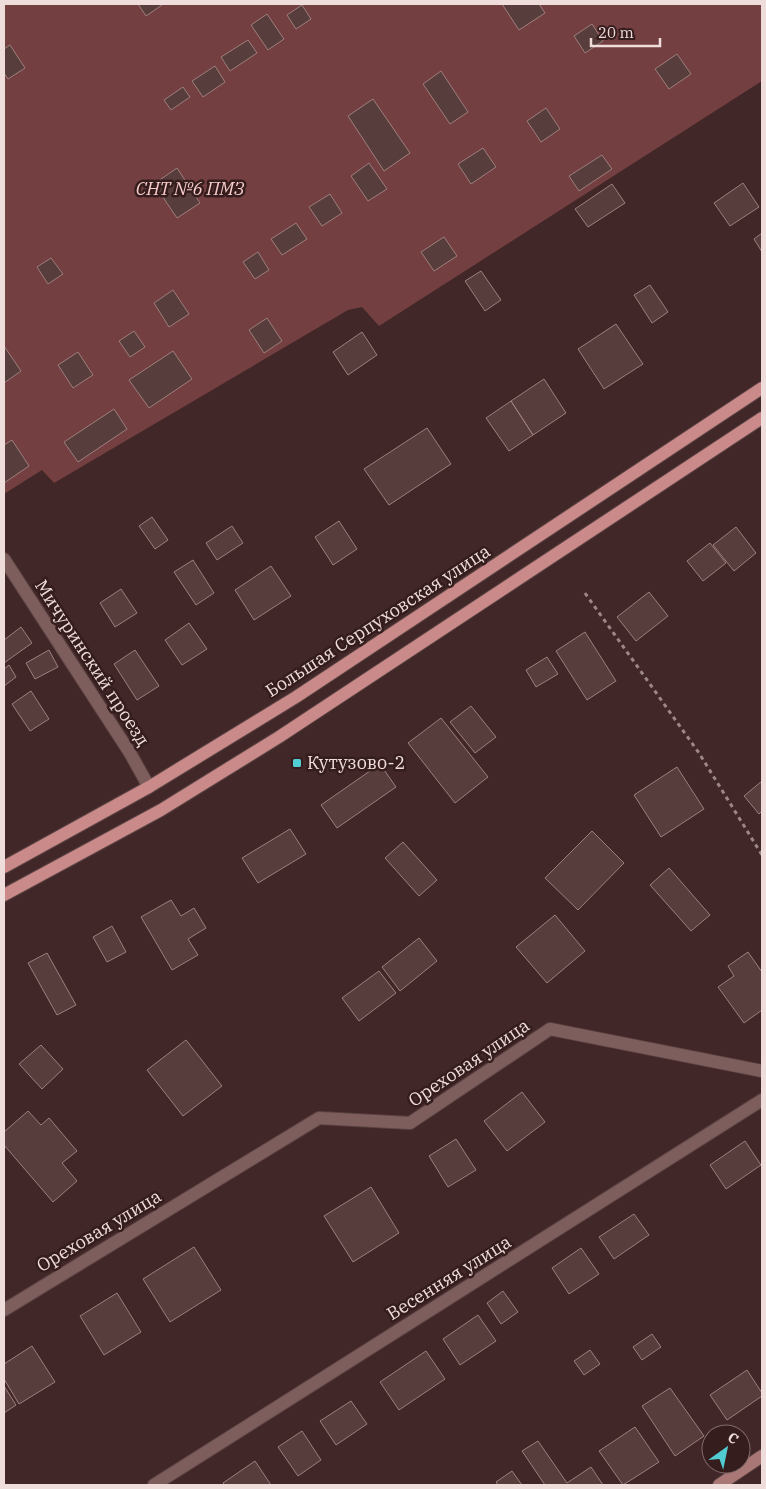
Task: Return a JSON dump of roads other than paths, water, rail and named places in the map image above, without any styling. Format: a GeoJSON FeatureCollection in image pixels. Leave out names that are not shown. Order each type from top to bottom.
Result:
{"type":"FeatureCollection","features":[{"type":"Feature","properties":{"kind":"main road","name":"Большая Серпуховская улица"},"geometry":{"type":"LineString","coordinates":[[4,867],[148,787],[296,697],[762,388]]}},
{"type":"Feature","properties":{"kind":"main road"},"geometry":{"type":"LineString","coordinates":[[4,895],[161,810],[279,737],[762,418]]}},
{"type":"Feature","properties":{"kind":"street","name":"Мичуринский проезд"},"geometry":{"type":"LineString","coordinates":[[4,559],[130,753],[148,787]]}},
{"type":"Feature","properties":{"kind":"street","name":"Ореховая улица"},"geometry":{"type":"LineString","coordinates":[[4,1310],[319,1118],[410,1123],[550,1029],[762,1071]]}},
{"type":"Feature","properties":{"kind":"street","name":"Весенняя улица"},"geometry":{"type":"LineString","coordinates":[[154,1485],[762,1100]]}},
{"type":"Feature","properties":{"kind":"street"},"geometry":{"type":"LineString","coordinates":[[720,1485],[762,1456]]}},
{"type":"Feature","properties":{"kind":"place","name":"Кутузово-2"},"geometry":{"type":"Point","coordinates":[297,763]}},
{"type":"Feature","properties":{"kind":"park label","name":"СНТ №6 ПМЗ"},"geometry":{"type":"Point","coordinates":[190,189]}}]}
